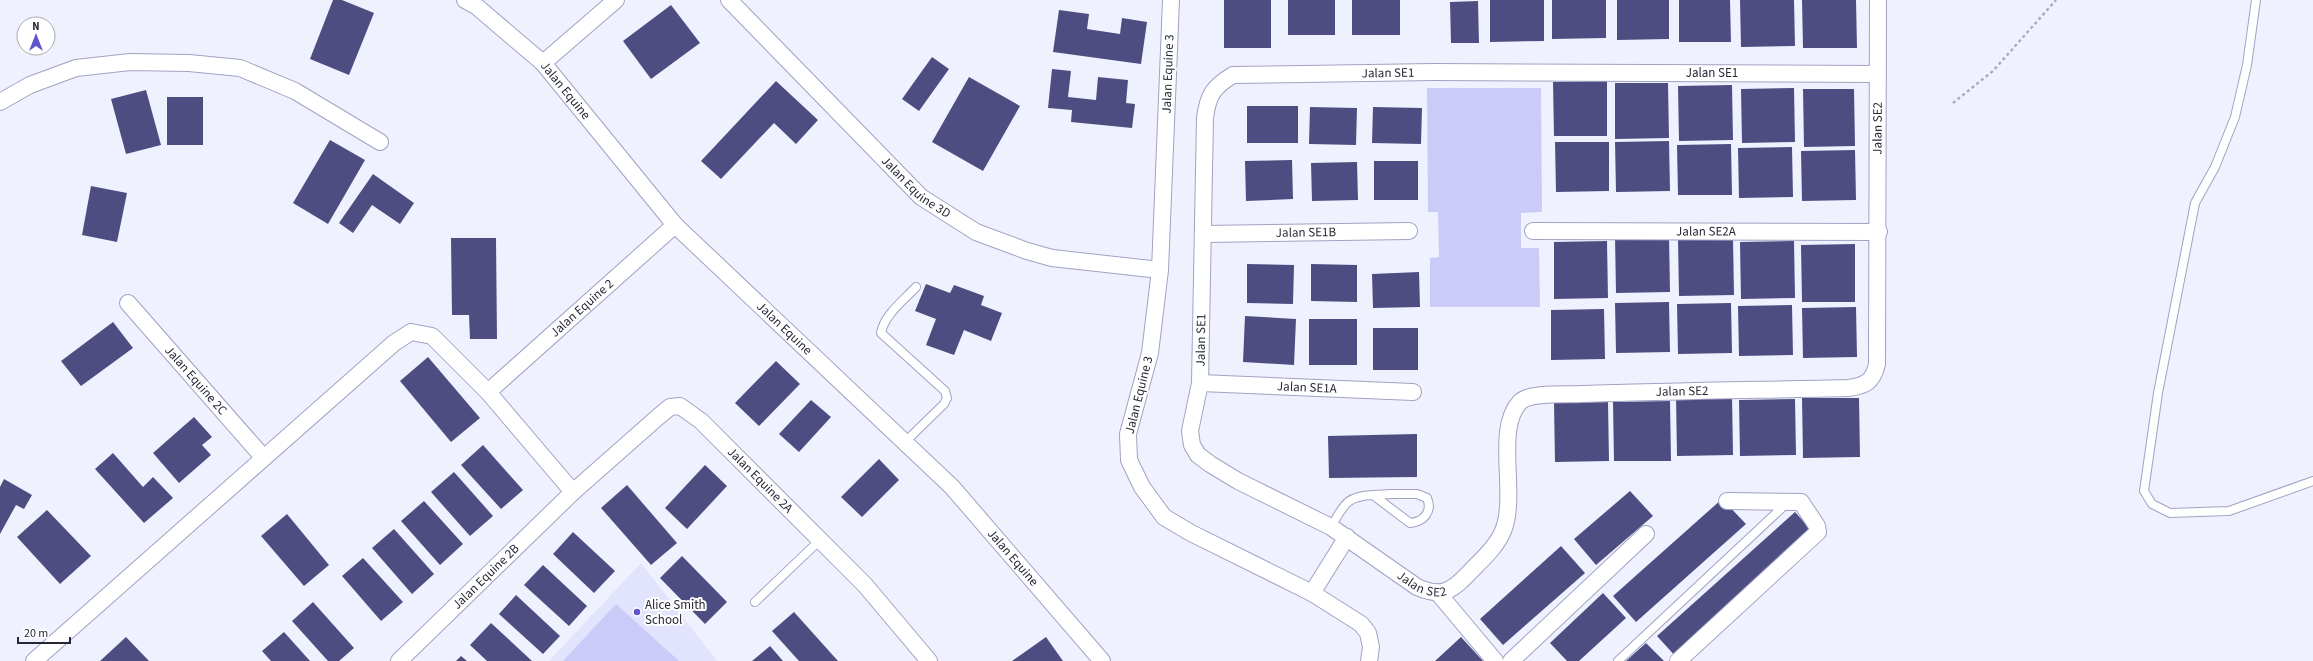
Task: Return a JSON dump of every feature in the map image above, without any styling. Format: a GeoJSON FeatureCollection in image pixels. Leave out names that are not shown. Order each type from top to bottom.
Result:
{"type":"FeatureCollection","features":[{"type":"Feature","properties":{"kind":"street","name":"Jalan Equine"},"geometry":{"type":"LineString","coordinates":[[465,0],[476,6],[543,63],[675,225],[952,487],[1102,661]]}},
{"type":"Feature","properties":{"kind":"street"},"geometry":{"type":"LineString","coordinates":[[543,63],[616,0]]}},
{"type":"Feature","properties":{"kind":"street","name":"Jalan Equine 3D"},"geometry":{"type":"LineString","coordinates":[[729,0],[921,197],[970,228],[1027,251],[1052,258],[1160,270]]}},
{"type":"Feature","properties":{"kind":"street","name":"Jalan Equine 3"},"geometry":{"type":"LineString","coordinates":[[1171,0],[1160,270],[1150,353],[1128,434],[1129,460],[1142,487],[1164,517],[1191,533],[1312,594],[1361,624],[1368,632],[1371,646],[1368,661]]}},
{"type":"Feature","properties":{"kind":"street","name":"Jalan SE2"},"geometry":{"type":"LineString","coordinates":[[1331,527],[1417,587],[1427,592],[1438,593],[1449,591],[1458,585],[1498,541],[1503,531],[1507,511],[1508,425],[1512,410],[1522,400],[1534,396],[1848,388],[1860,386],[1869,382],[1875,374],[1877,364],[1879,232],[1878,0]]}},
{"type":"Feature","properties":{"kind":"street"},"geometry":{"type":"LineString","coordinates":[[0,102],[30,85],[76,68],[130,62],[189,63],[240,68],[296,91],[380,142]]}},
{"type":"Feature","properties":{"kind":"street","name":"Jalan SE1"},"geometry":{"type":"LineString","coordinates":[[1331,527],[1238,481],[1198,455],[1192,446],[1190,431],[1199,390],[1204,234],[1205,118],[1208,100],[1218,84],[1233,75],[1434,72],[1878,74]]}},
{"type":"Feature","properties":{"kind":"street","name":"Jalan Equine 2"},"geometry":{"type":"LineString","coordinates":[[488,392],[675,225]]}},
{"type":"Feature","properties":{"kind":"street","name":"Jalan SE1B"},"geometry":{"type":"LineString","coordinates":[[1204,234],[1409,231]]}},
{"type":"Feature","properties":{"kind":"street","name":"Jalan SE2A"},"geometry":{"type":"LineString","coordinates":[[1534,231],[1879,232]]}},
{"type":"Feature","properties":{"kind":"street","name":"Jalan Equine 2C"},"geometry":{"type":"LineString","coordinates":[[128,303],[263,457]]}},
{"type":"Feature","properties":{"kind":"street"},"geometry":{"type":"LineString","coordinates":[[34,661],[263,457],[394,343],[411,332],[432,336],[488,392],[573,492]]}},
{"type":"Feature","properties":{"kind":"street","name":"Jalan SE1A"},"geometry":{"type":"LineString","coordinates":[[1199,390],[1413,392]]}},
{"type":"Feature","properties":{"kind":"street","name":"Jalan Equine 2A"},"geometry":{"type":"LineString","coordinates":[[573,492],[670,407],[680,406],[701,421],[865,585],[929,661]]}},
{"type":"Feature","properties":{"kind":"street","name":"Jalan Equine 2B"},"geometry":{"type":"LineString","coordinates":[[398,661],[573,492]]}},
{"type":"Feature","properties":{"kind":"street"},"geometry":{"type":"LineString","coordinates":[[1678,661],[1816,536],[1817,526],[1801,502],[1727,500]]}},
{"type":"Feature","properties":{"kind":"street"},"geometry":{"type":"LineString","coordinates":[[1510,661],[1646,534]]}},
{"type":"Feature","properties":{"kind":"street"},"geometry":{"type":"LineString","coordinates":[[1312,594],[1347,537]]}},
{"type":"Feature","properties":{"kind":"street"},"geometry":{"type":"LineString","coordinates":[[1438,593],[1495,661]]}},
{"type":"Feature","properties":{"kind":"lane"},"geometry":{"type":"LineString","coordinates":[[2256,0],[2247,65],[2236,117],[2215,167],[2195,203],[2158,393],[2144,490],[2152,504],[2170,513],[2229,511],[2313,481]]}},
{"type":"Feature","properties":{"kind":"lane"},"geometry":{"type":"LineString","coordinates":[[905,442],[944,404],[947,398],[945,391],[881,333],[882,326],[890,315],[916,287]]}},
{"type":"Feature","properties":{"kind":"lane"},"geometry":{"type":"LineString","coordinates":[[1331,527],[1347,500],[1358,495],[1373,494],[1417,494],[1427,498],[1429,507],[1424,519],[1418,522],[1410,523],[1373,494]]}},
{"type":"Feature","properties":{"kind":"lane"},"geometry":{"type":"LineString","coordinates":[[1618,661],[1789,501]]}},
{"type":"Feature","properties":{"kind":"lane"},"geometry":{"type":"LineString","coordinates":[[755,602],[820,540]]}},
{"type":"Feature","properties":{"kind":"path"},"geometry":{"type":"LineString","coordinates":[[1953,103],[1993,71],[2056,0]]}},
{"type":"Feature","properties":{"kind":"shaded area"},"geometry":{"type":"Polygon","coordinates":[[[1427,88],[1541,88],[1542,212],[1521,213],[1521,248],[1539,248],[1540,307],[1430,307],[1430,258],[1439,257],[1438,212],[1428,212],[1427,88]]]}},
{"type":"Feature","properties":{"kind":"shaded area","name":"Alice Smith School"},"geometry":{"type":"Polygon","coordinates":[[[641,563],[717,661],[549,661],[641,563]]]}},
{"type":"Feature","properties":{"kind":"shaded area"},"geometry":{"type":"Polygon","coordinates":[[[616,604],[679,661],[563,661],[616,604]]]}},
{"type":"Feature","properties":{"kind":"building"},"geometry":{"type":"Polygon","coordinates":[[[333,0],[342,0],[374,13],[349,75],[310,59],[333,0]]]}},
{"type":"Feature","properties":{"kind":"building"},"geometry":{"type":"Polygon","coordinates":[[[1224,0],[1271,0],[1271,48],[1224,48],[1224,0]]]}},
{"type":"Feature","properties":{"kind":"building"},"geometry":{"type":"Polygon","coordinates":[[[1288,0],[1335,0],[1335,35],[1288,35],[1288,0]]]}},
{"type":"Feature","properties":{"kind":"building"},"geometry":{"type":"Polygon","coordinates":[[[1352,0],[1400,0],[1400,35],[1352,35],[1352,0]]]}},
{"type":"Feature","properties":{"kind":"building"},"geometry":{"type":"Polygon","coordinates":[[[1490,0],[1544,0],[1544,41],[1490,42],[1490,0]]]}},
{"type":"Feature","properties":{"kind":"building"},"geometry":{"type":"Polygon","coordinates":[[[1552,0],[1606,0],[1606,38],[1552,39],[1552,0]]]}},
{"type":"Feature","properties":{"kind":"building"},"geometry":{"type":"Polygon","coordinates":[[[1617,0],[1669,0],[1669,39],[1617,40],[1617,0]]]}},
{"type":"Feature","properties":{"kind":"building"},"geometry":{"type":"Polygon","coordinates":[[[1679,0],[1730,0],[1731,42],[1679,42],[1679,0]]]}},
{"type":"Feature","properties":{"kind":"building"},"geometry":{"type":"Polygon","coordinates":[[[1740,0],[1794,0],[1795,46],[1741,47],[1740,0]]]}},
{"type":"Feature","properties":{"kind":"building"},"geometry":{"type":"Polygon","coordinates":[[[1802,0],[1856,0],[1857,48],[1803,48],[1802,0]]]}},
{"type":"Feature","properties":{"kind":"building"},"geometry":{"type":"Polygon","coordinates":[[[1478,1],[1479,43],[1451,43],[1450,2],[1478,1]]]}},
{"type":"Feature","properties":{"kind":"building"},"geometry":{"type":"Polygon","coordinates":[[[671,5],[700,43],[651,79],[623,41],[671,5]]]}},
{"type":"Feature","properties":{"kind":"building"},"geometry":{"type":"Polygon","coordinates":[[[1059,10],[1089,14],[1087,29],[1120,34],[1122,18],[1147,22],[1141,64],[1053,52],[1059,10]]]}},
{"type":"Feature","properties":{"kind":"building"},"geometry":{"type":"Polygon","coordinates":[[[932,57],[949,69],[919,111],[902,99],[932,57]]]}},
{"type":"Feature","properties":{"kind":"building"},"geometry":{"type":"Polygon","coordinates":[[[1052,69],[1071,71],[1068,97],[1096,100],[1098,77],[1128,80],[1126,103],[1135,104],[1132,128],[1071,122],[1072,110],[1048,108],[1052,69]]]}},
{"type":"Feature","properties":{"kind":"building"},"geometry":{"type":"Polygon","coordinates":[[[969,77],[1020,106],[983,171],[932,142],[969,77]]]}},
{"type":"Feature","properties":{"kind":"building"},"geometry":{"type":"Polygon","coordinates":[[[776,81],[818,120],[796,144],[774,123],[721,179],[701,161],[776,81]]]}},
{"type":"Feature","properties":{"kind":"building"},"geometry":{"type":"Polygon","coordinates":[[[1607,81],[1607,136],[1554,136],[1553,82],[1607,81]]]}},
{"type":"Feature","properties":{"kind":"building"},"geometry":{"type":"Polygon","coordinates":[[[1615,83],[1668,83],[1669,138],[1615,139],[1615,83]]]}},
{"type":"Feature","properties":{"kind":"building"},"geometry":{"type":"Polygon","coordinates":[[[1732,85],[1733,140],[1679,141],[1678,86],[1732,85]]]}},
{"type":"Feature","properties":{"kind":"building"},"geometry":{"type":"Polygon","coordinates":[[[1794,88],[1795,142],[1742,143],[1741,89],[1794,88]]]}},
{"type":"Feature","properties":{"kind":"building"},"geometry":{"type":"Polygon","coordinates":[[[1803,89],[1854,89],[1855,146],[1804,147],[1803,89]]]}},
{"type":"Feature","properties":{"kind":"building"},"geometry":{"type":"Polygon","coordinates":[[[146,90],[161,145],[126,154],[111,99],[146,90]]]}},
{"type":"Feature","properties":{"kind":"building"},"geometry":{"type":"Polygon","coordinates":[[[167,97],[203,97],[203,145],[167,145],[167,97]]]}},
{"type":"Feature","properties":{"kind":"building"},"geometry":{"type":"Polygon","coordinates":[[[1247,106],[1298,106],[1298,143],[1247,143],[1247,106]]]}},
{"type":"Feature","properties":{"kind":"building"},"geometry":{"type":"Polygon","coordinates":[[[1310,107],[1357,108],[1356,145],[1309,144],[1310,107]]]}},
{"type":"Feature","properties":{"kind":"building"},"geometry":{"type":"Polygon","coordinates":[[[1373,107],[1422,108],[1421,144],[1372,143],[1373,107]]]}},
{"type":"Feature","properties":{"kind":"building"},"geometry":{"type":"Polygon","coordinates":[[[330,140],[365,160],[328,224],[293,203],[330,140]]]}},
{"type":"Feature","properties":{"kind":"building"},"geometry":{"type":"Polygon","coordinates":[[[1669,141],[1670,191],[1616,192],[1615,142],[1669,141]]]}},
{"type":"Feature","properties":{"kind":"building"},"geometry":{"type":"Polygon","coordinates":[[[1555,142],[1609,142],[1609,191],[1556,192],[1555,142]]]}},
{"type":"Feature","properties":{"kind":"building"},"geometry":{"type":"Polygon","coordinates":[[[1731,144],[1732,195],[1678,195],[1677,145],[1731,144]]]}},
{"type":"Feature","properties":{"kind":"building"},"geometry":{"type":"Polygon","coordinates":[[[1792,147],[1793,197],[1739,198],[1738,148],[1792,147]]]}},
{"type":"Feature","properties":{"kind":"building"},"geometry":{"type":"Polygon","coordinates":[[[1855,150],[1856,200],[1802,201],[1801,151],[1855,150]]]}},
{"type":"Feature","properties":{"kind":"building"},"geometry":{"type":"Polygon","coordinates":[[[1292,160],[1293,199],[1246,201],[1245,161],[1292,160]]]}},
{"type":"Feature","properties":{"kind":"building"},"geometry":{"type":"Polygon","coordinates":[[[1374,161],[1418,161],[1418,200],[1374,200],[1374,161]]]}},
{"type":"Feature","properties":{"kind":"building"},"geometry":{"type":"Polygon","coordinates":[[[1357,162],[1358,200],[1312,201],[1311,163],[1357,162]]]}},
{"type":"Feature","properties":{"kind":"building"},"geometry":{"type":"Polygon","coordinates":[[[373,174],[414,203],[400,224],[372,205],[353,233],[339,223],[373,174]]]}},
{"type":"Feature","properties":{"kind":"building"},"geometry":{"type":"Polygon","coordinates":[[[91,186],[127,193],[117,242],[82,235],[91,186]]]}},
{"type":"Feature","properties":{"kind":"building"},"geometry":{"type":"Polygon","coordinates":[[[1669,235],[1670,292],[1616,293],[1615,236],[1669,235]]]}},
{"type":"Feature","properties":{"kind":"building"},"geometry":{"type":"Polygon","coordinates":[[[451,238],[496,238],[497,339],[470,339],[469,315],[452,315],[451,238]]]}},
{"type":"Feature","properties":{"kind":"building"},"geometry":{"type":"Polygon","coordinates":[[[1733,238],[1734,295],[1679,296],[1678,239],[1733,238]]]}},
{"type":"Feature","properties":{"kind":"building"},"geometry":{"type":"Polygon","coordinates":[[[1607,241],[1608,298],[1554,299],[1554,242],[1607,241]]]}},
{"type":"Feature","properties":{"kind":"building"},"geometry":{"type":"Polygon","coordinates":[[[1794,241],[1795,298],[1741,299],[1740,242],[1794,241]]]}},
{"type":"Feature","properties":{"kind":"building"},"geometry":{"type":"Polygon","coordinates":[[[1855,244],[1855,302],[1802,302],[1801,245],[1855,244]]]}},
{"type":"Feature","properties":{"kind":"building"},"geometry":{"type":"Polygon","coordinates":[[[1247,264],[1294,265],[1293,304],[1247,303],[1247,264]]]}},
{"type":"Feature","properties":{"kind":"building"},"geometry":{"type":"Polygon","coordinates":[[[1311,264],[1357,265],[1357,302],[1311,301],[1311,264]]]}},
{"type":"Feature","properties":{"kind":"building"},"geometry":{"type":"Polygon","coordinates":[[[1419,272],[1420,307],[1373,308],[1372,274],[1419,272]]]}},
{"type":"Feature","properties":{"kind":"building"},"geometry":{"type":"Polygon","coordinates":[[[926,284],[950,293],[954,285],[984,296],[981,305],[1002,313],[991,341],[964,330],[954,355],[926,345],[936,319],[915,311],[926,284]]]}},
{"type":"Feature","properties":{"kind":"building"},"geometry":{"type":"Polygon","coordinates":[[[1669,302],[1670,352],[1616,353],[1615,303],[1669,302]]]}},
{"type":"Feature","properties":{"kind":"building"},"geometry":{"type":"Polygon","coordinates":[[[1731,303],[1732,353],[1678,354],[1677,304],[1731,303]]]}},
{"type":"Feature","properties":{"kind":"building"},"geometry":{"type":"Polygon","coordinates":[[[1792,305],[1793,355],[1739,356],[1738,306],[1792,305]]]}},
{"type":"Feature","properties":{"kind":"building"},"geometry":{"type":"Polygon","coordinates":[[[1856,307],[1857,357],[1803,358],[1802,308],[1856,307]]]}},
{"type":"Feature","properties":{"kind":"building"},"geometry":{"type":"Polygon","coordinates":[[[1604,309],[1605,359],[1551,360],[1551,310],[1604,309]]]}},
{"type":"Feature","properties":{"kind":"building"},"geometry":{"type":"Polygon","coordinates":[[[1245,316],[1296,319],[1294,365],[1243,362],[1245,316]]]}},
{"type":"Feature","properties":{"kind":"building"},"geometry":{"type":"Polygon","coordinates":[[[1309,319],[1357,319],[1357,365],[1309,365],[1309,319]]]}},
{"type":"Feature","properties":{"kind":"building"},"geometry":{"type":"Polygon","coordinates":[[[113,322],[133,348],[81,386],[61,361],[113,322]]]}},
{"type":"Feature","properties":{"kind":"building"},"geometry":{"type":"Polygon","coordinates":[[[1373,328],[1418,328],[1418,370],[1373,370],[1373,328]]]}},
{"type":"Feature","properties":{"kind":"building"},"geometry":{"type":"Polygon","coordinates":[[[428,357],[480,418],[451,442],[400,381],[428,357]]]}},
{"type":"Feature","properties":{"kind":"building"},"geometry":{"type":"Polygon","coordinates":[[[776,361],[800,384],[759,426],[735,403],[776,361]]]}},
{"type":"Feature","properties":{"kind":"building"},"geometry":{"type":"Polygon","coordinates":[[[1732,395],[1733,455],[1677,456],[1676,396],[1732,395]]]}},
{"type":"Feature","properties":{"kind":"building"},"geometry":{"type":"Polygon","coordinates":[[[1802,398],[1859,398],[1860,457],[1803,458],[1802,398]]]}},
{"type":"Feature","properties":{"kind":"building"},"geometry":{"type":"Polygon","coordinates":[[[1795,399],[1796,455],[1740,456],[1739,400],[1795,399]]]}},
{"type":"Feature","properties":{"kind":"building"},"geometry":{"type":"Polygon","coordinates":[[[811,400],[831,417],[799,452],[779,434],[811,400]]]}},
{"type":"Feature","properties":{"kind":"building"},"geometry":{"type":"Polygon","coordinates":[[[1670,401],[1671,461],[1614,461],[1613,402],[1670,401]]]}},
{"type":"Feature","properties":{"kind":"building"},"geometry":{"type":"Polygon","coordinates":[[[1608,402],[1609,461],[1555,462],[1554,403],[1608,402]]]}},
{"type":"Feature","properties":{"kind":"building"},"geometry":{"type":"Polygon","coordinates":[[[194,417],[212,437],[202,445],[211,455],[179,483],[153,453],[194,417]]]}},
{"type":"Feature","properties":{"kind":"building"},"geometry":{"type":"Polygon","coordinates":[[[1417,434],[1417,477],[1329,478],[1328,436],[1417,434]]]}},
{"type":"Feature","properties":{"kind":"building"},"geometry":{"type":"Polygon","coordinates":[[[483,445],[523,490],[501,509],[461,465],[483,445]]]}},
{"type":"Feature","properties":{"kind":"building"},"geometry":{"type":"Polygon","coordinates":[[[113,453],[143,487],[153,477],[173,498],[144,523],[95,469],[113,453]]]}},
{"type":"Feature","properties":{"kind":"building"},"geometry":{"type":"Polygon","coordinates":[[[879,459],[899,480],[862,517],[841,497],[879,459]]]}},
{"type":"Feature","properties":{"kind":"building"},"geometry":{"type":"Polygon","coordinates":[[[705,465],[727,486],[687,529],[665,508],[705,465]]]}},
{"type":"Feature","properties":{"kind":"building"},"geometry":{"type":"Polygon","coordinates":[[[454,472],[493,516],[470,536],[431,492],[454,472]]]}},
{"type":"Feature","properties":{"kind":"building"},"geometry":{"type":"Polygon","coordinates":[[[4,479],[32,495],[24,509],[16,505],[0,534],[0,487],[4,479]]]}},
{"type":"Feature","properties":{"kind":"building"},"geometry":{"type":"Polygon","coordinates":[[[627,485],[677,543],[651,565],[601,508],[627,485]]]}},
{"type":"Feature","properties":{"kind":"building"},"geometry":{"type":"Polygon","coordinates":[[[1630,491],[1653,516],[1596,565],[1574,539],[1630,491]]]}},
{"type":"Feature","properties":{"kind":"building"},"geometry":{"type":"Polygon","coordinates":[[[1722,499],[1746,524],[1636,622],[1613,596],[1722,499]]]}},
{"type":"Feature","properties":{"kind":"building"},"geometry":{"type":"Polygon","coordinates":[[[424,501],[463,544],[440,565],[401,521],[424,501]]]}},
{"type":"Feature","properties":{"kind":"building"},"geometry":{"type":"Polygon","coordinates":[[[47,510],[91,556],[60,584],[17,537],[47,510]]]}},
{"type":"Feature","properties":{"kind":"building"},"geometry":{"type":"Polygon","coordinates":[[[1795,512],[1815,534],[1677,658],[1657,636],[1795,512]]]}},
{"type":"Feature","properties":{"kind":"building"},"geometry":{"type":"Polygon","coordinates":[[[287,514],[329,565],[304,586],[261,536],[287,514]]]}},
{"type":"Feature","properties":{"kind":"building"},"geometry":{"type":"Polygon","coordinates":[[[394,529],[434,574],[412,594],[372,548],[394,529]]]}},
{"type":"Feature","properties":{"kind":"building"},"geometry":{"type":"Polygon","coordinates":[[[573,532],[615,571],[594,593],[553,554],[573,532]]]}},
{"type":"Feature","properties":{"kind":"building"},"geometry":{"type":"Polygon","coordinates":[[[1561,546],[1585,573],[1503,645],[1480,619],[1561,546]]]}},
{"type":"Feature","properties":{"kind":"building"},"geometry":{"type":"Polygon","coordinates":[[[682,556],[727,602],[705,624],[660,578],[682,556]]]}},
{"type":"Feature","properties":{"kind":"building"},"geometry":{"type":"Polygon","coordinates":[[[363,558],[403,602],[381,621],[342,576],[363,558]]]}},
{"type":"Feature","properties":{"kind":"building"},"geometry":{"type":"Polygon","coordinates":[[[543,565],[587,606],[569,626],[524,585],[543,565]]]}},
{"type":"Feature","properties":{"kind":"building"},"geometry":{"type":"Polygon","coordinates":[[[1603,593],[1626,618],[1579,661],[1567,661],[1550,643],[1603,593]]]}},
{"type":"Feature","properties":{"kind":"building"},"geometry":{"type":"Polygon","coordinates":[[[516,595],[560,636],[543,654],[499,614],[516,595]]]}},
{"type":"Feature","properties":{"kind":"building"},"geometry":{"type":"Polygon","coordinates":[[[313,602],[354,648],[339,661],[328,661],[292,621],[313,602]]]}},
{"type":"Feature","properties":{"kind":"building"},"geometry":{"type":"Polygon","coordinates":[[[794,612],[838,661],[799,661],[772,631],[794,612]]]}},
{"type":"Feature","properties":{"kind":"building"},"geometry":{"type":"Polygon","coordinates":[[[491,623],[532,661],[487,661],[470,645],[491,623]]]}},
{"type":"Feature","properties":{"kind":"building"},"geometry":{"type":"Polygon","coordinates":[[[284,632],[310,661],[271,661],[262,651],[284,632]]]}},
{"type":"Feature","properties":{"kind":"building"},"geometry":{"type":"Polygon","coordinates":[[[126,637],[149,661],[100,661],[126,637]]]}},
{"type":"Feature","properties":{"kind":"building"},"geometry":{"type":"Polygon","coordinates":[[[1046,637],[1063,661],[1012,661],[1046,637]]]}},
{"type":"Feature","properties":{"kind":"building"},"geometry":{"type":"Polygon","coordinates":[[[1461,637],[1483,661],[1435,661],[1461,637]]]}},
{"type":"Feature","properties":{"kind":"building"},"geometry":{"type":"Polygon","coordinates":[[[1646,643],[1664,661],[1626,661],[1646,643]]]}},
{"type":"Feature","properties":{"kind":"building"},"geometry":{"type":"Polygon","coordinates":[[[770,646],[783,661],[752,661],[770,646]]]}},
{"type":"Feature","properties":{"kind":"building"},"geometry":{"type":"Polygon","coordinates":[[[461,656],[467,661],[456,661],[461,656]]]}},
{"type":"Feature","properties":{"kind":"place","name":"Alice Smith School"},"geometry":{"type":"Point","coordinates":[637,612]}}]}
